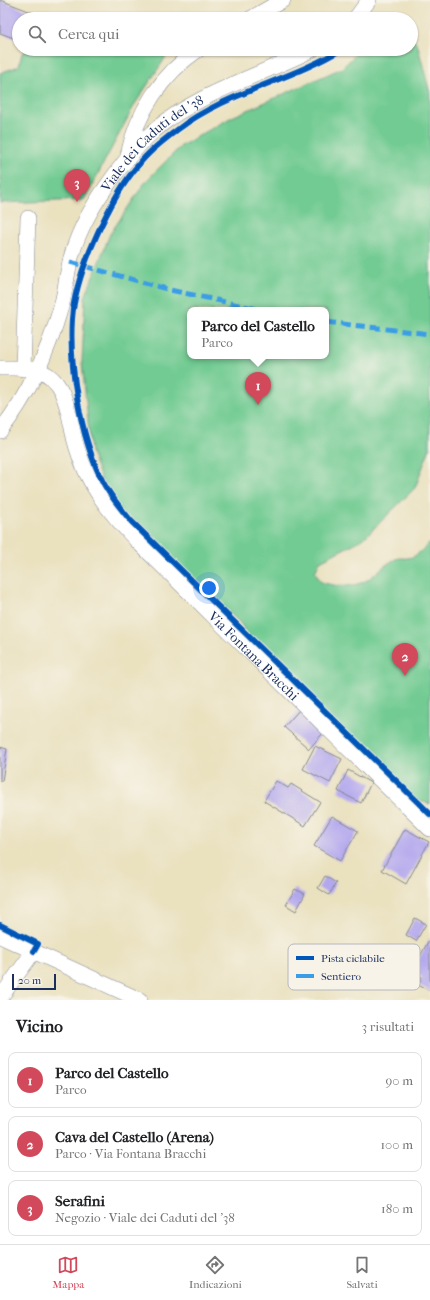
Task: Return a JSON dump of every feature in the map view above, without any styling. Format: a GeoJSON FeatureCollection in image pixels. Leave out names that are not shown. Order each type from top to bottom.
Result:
{"type":"FeatureCollection","features":[{"type":"Feature","properties":{"kind":"street"},"geometry":{"type":"LineString","coordinates":[[263,12],[284,0]]}},
{"type":"Feature","properties":{"kind":"street"},"geometry":{"type":"LineString","coordinates":[[359,12],[364,0]]}},
{"type":"Feature","properties":{"kind":"street"},"geometry":{"type":"LineString","coordinates":[[360,12],[369,0]]}},
{"type":"Feature","properties":{"kind":"street"},"geometry":{"type":"LineString","coordinates":[[128,158],[136,125],[152,96],[173,70],[190,56]]}},
{"type":"Feature","properties":{"kind":"street","name":"Viale dei Caduti del '38"},"geometry":{"type":"LineString","coordinates":[[0,431],[21,403],[38,370],[60,308],[77,238],[96,203],[128,158],[155,129],[173,116],[200,101],[298,56]]}},
{"type":"Feature","properties":{"kind":"street"},"geometry":{"type":"LineString","coordinates":[[23,368],[28,218]]}},
{"type":"Feature","properties":{"kind":"street"},"geometry":{"type":"LineString","coordinates":[[0,368],[23,368],[38,370]]}},
{"type":"Feature","properties":{"kind":"street","name":"Via Fontana Bracchi"},"geometry":{"type":"LineString","coordinates":[[38,370],[53,381],[62,392],[84,465],[97,492],[115,518],[430,829]]}},
{"type":"Feature","properties":{"kind":"street"},"geometry":{"type":"LineString","coordinates":[[0,936],[140,1000]]}},
{"type":"Feature","properties":{"kind":"street"},"geometry":{"type":"LineString","coordinates":[[0,998],[34,951]]}},
{"type":"Feature","properties":{"kind":"green space"},"geometry":{"type":"Polygon","coordinates":[[[418,47],[430,93],[430,448],[415,488],[363,539],[320,561],[315,572],[321,582],[327,584],[345,586],[358,584],[369,579],[396,559],[414,556],[430,542],[430,804],[409,798],[399,789],[261,656],[240,623],[133,528],[106,492],[91,452],[82,362],[85,297],[110,234],[146,181],[181,146],[232,117],[342,68],[354,56],[418,56],[418,47]]]}},
{"type":"Feature","properties":{"kind":"green space"},"geometry":{"type":"Polygon","coordinates":[[[21,56],[166,56],[135,104],[84,200],[0,203],[0,73],[19,66],[21,56]]]}},
{"type":"Feature","properties":{"kind":"building"},"geometry":{"type":"Polygon","coordinates":[[[0,0],[31,12],[12,12],[12,37],[0,33],[0,0]]]}},
{"type":"Feature","properties":{"kind":"building"},"geometry":{"type":"Polygon","coordinates":[[[300,709],[325,731],[309,749],[284,727],[300,709]]]}},
{"type":"Feature","properties":{"kind":"building"},"geometry":{"type":"Polygon","coordinates":[[[315,746],[342,759],[330,783],[303,769],[315,746]]]}},
{"type":"Feature","properties":{"kind":"building"},"geometry":{"type":"Polygon","coordinates":[[[0,747],[7,749],[2,781],[0,781],[0,747]]]}},
{"type":"Feature","properties":{"kind":"building"},"geometry":{"type":"Polygon","coordinates":[[[348,770],[371,783],[361,803],[338,791],[348,770]]]}},
{"type":"Feature","properties":{"kind":"building"},"geometry":{"type":"Polygon","coordinates":[[[276,781],[288,788],[291,784],[320,802],[305,826],[264,801],[276,781]]]}},
{"type":"Feature","properties":{"kind":"building"},"geometry":{"type":"Polygon","coordinates":[[[332,816],[358,831],[340,861],[314,846],[332,816]]]}},
{"type":"Feature","properties":{"kind":"building"},"geometry":{"type":"Polygon","coordinates":[[[405,829],[429,842],[406,884],[382,870],[405,829]]]}},
{"type":"Feature","properties":{"kind":"building"},"geometry":{"type":"Polygon","coordinates":[[[325,876],[336,883],[329,895],[318,888],[325,876]]]}},
{"type":"Feature","properties":{"kind":"building"},"geometry":{"type":"Polygon","coordinates":[[[295,889],[305,894],[296,911],[286,905],[295,889]]]}},
{"type":"Feature","properties":{"kind":"building"},"geometry":{"type":"Polygon","coordinates":[[[415,918],[426,924],[416,941],[406,935],[415,918]]]}},
{"type":"Feature","properties":{"kind":"building"},"geometry":{"type":"Polygon","coordinates":[[[430,938],[430,991],[420,986],[422,977],[420,976],[420,956],[430,938]]]}},
{"type":"Feature","properties":{"kind":"marked path"},"geometry":{"type":"LineString","coordinates":[[70,262],[170,290],[248,307]]}},
{"type":"Feature","properties":{"kind":"marked path"},"geometry":{"type":"LineString","coordinates":[[329,322],[430,334]]}},
{"type":"Feature","properties":{"kind":"cycle path"},"geometry":{"type":"LineString","coordinates":[[329,56],[301,70],[237,96],[196,117],[157,145],[140,163],[117,195],[106,215],[87,259],[80,280],[72,319],[72,358],[74,379],[87,442],[94,461],[107,490],[131,521],[430,814]]}},
{"type":"Feature","properties":{"kind":"cycle path"},"geometry":{"type":"LineString","coordinates":[[0,925],[38,944],[34,951]]}},
{"type":"Feature","properties":{"kind":"place","name":"Serafini"},"geometry":{"type":"Point","coordinates":[77,202]}},
{"type":"Feature","properties":{"kind":"place","name":"Parco del Castello"},"geometry":{"type":"Point","coordinates":[258,405]}},
{"type":"Feature","properties":{"kind":"place","name":"Cava del Castello (Arena)"},"geometry":{"type":"Point","coordinates":[405,676]}}]}
